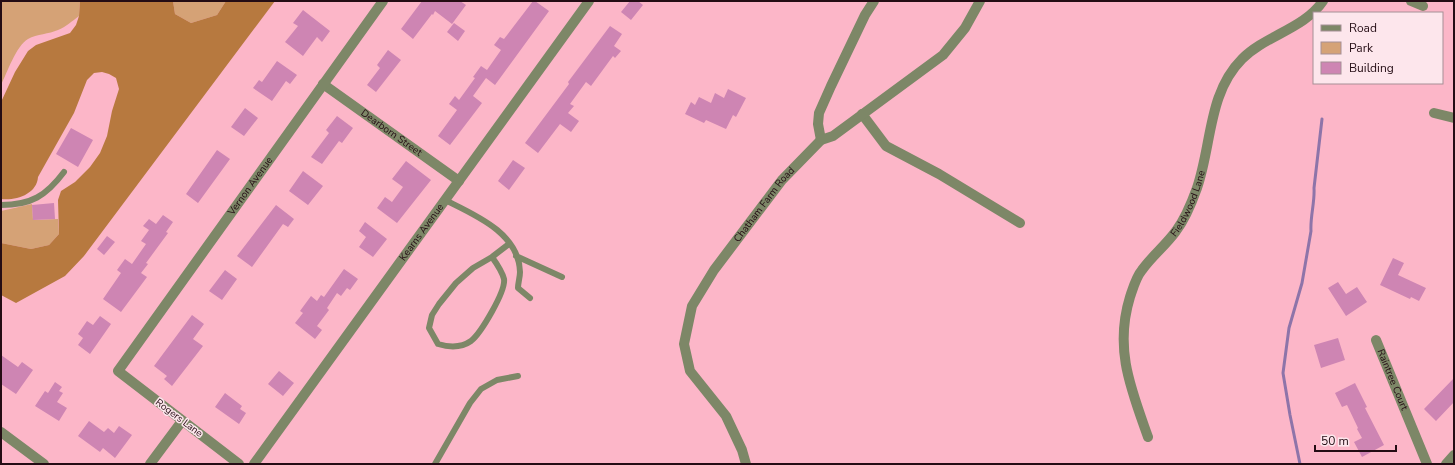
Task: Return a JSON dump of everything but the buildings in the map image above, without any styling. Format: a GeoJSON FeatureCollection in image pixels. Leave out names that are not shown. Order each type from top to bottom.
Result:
{"type":"FeatureCollection","features":[{"type":"Feature","properties":{"kind":"street","name":"Vernon Avenue"},"geometry":{"type":"LineString","coordinates":[[118,371],[383,1]]}},
{"type":"Feature","properties":{"kind":"street","name":"Kearns Avenue"},"geometry":{"type":"LineString","coordinates":[[254,464],[589,1]]}},
{"type":"Feature","properties":{"kind":"street"},"geometry":{"type":"LineString","coordinates":[[821,140],[818,124],[820,113],[830,86],[865,15],[874,1]]}},
{"type":"Feature","properties":{"kind":"street","name":"Chatham Farm Road"},"geometry":{"type":"LineString","coordinates":[[746,464],[742,450],[726,416],[690,371],[684,344],[692,306],[714,270],[782,180],[821,140],[833,136],[943,55],[965,28],[980,1]]}},
{"type":"Feature","properties":{"kind":"street","name":"Fieldwood Lane"},"geometry":{"type":"LineString","coordinates":[[1315,12],[1323,1]]}},
{"type":"Feature","properties":{"kind":"street"},"geometry":{"type":"LineString","coordinates":[[1411,1],[1423,6]]}},
{"type":"Feature","properties":{"kind":"street","name":"Fieldwood Lane"},"geometry":{"type":"LineString","coordinates":[[1148,438],[1133,395],[1125,366],[1123,347],[1124,327],[1132,289],[1141,271],[1177,230],[1193,200],[1199,182],[1219,93],[1230,75],[1242,59],[1255,49],[1313,14]]}},
{"type":"Feature","properties":{"kind":"street","name":"Dearborn Street"},"geometry":{"type":"LineString","coordinates":[[323,84],[459,181]]}},
{"type":"Feature","properties":{"kind":"street"},"geometry":{"type":"LineString","coordinates":[[1434,113],[1454,118]]}},
{"type":"Feature","properties":{"kind":"street"},"geometry":{"type":"LineString","coordinates":[[862,114],[886,146],[939,174],[1020,223]]}},
{"type":"Feature","properties":{"kind":"street","name":"Raintree Court"},"geometry":{"type":"LineString","coordinates":[[1376,340],[1426,464]]}},
{"type":"Feature","properties":{"kind":"street","name":"Rogers Lane"},"geometry":{"type":"LineString","coordinates":[[118,371],[240,464]]}},
{"type":"Feature","properties":{"kind":"street"},"geometry":{"type":"LineString","coordinates":[[150,464],[182,420]]}},
{"type":"Feature","properties":{"kind":"street"},"geometry":{"type":"LineString","coordinates":[[1,432],[44,464]]}},
{"type":"Feature","properties":{"kind":"street"},"geometry":{"type":"LineString","coordinates":[[1446,464],[1454,455]]}},
{"type":"Feature","properties":{"kind":"lane"},"geometry":{"type":"LineString","coordinates":[[1,205],[20,204],[34,200],[52,187],[64,172]]}},
{"type":"Feature","properties":{"kind":"lane"},"geometry":{"type":"LineString","coordinates":[[446,200],[489,222],[500,232],[515,251],[520,272],[518,288],[530,298]]}},
{"type":"Feature","properties":{"kind":"lane"},"geometry":{"type":"LineString","coordinates":[[492,257],[500,268],[504,280],[501,293],[480,331],[470,342],[459,346],[445,346],[438,344],[430,328],[432,315],[456,283],[473,268],[492,257],[509,244]]}},
{"type":"Feature","properties":{"kind":"lane"},"geometry":{"type":"LineString","coordinates":[[516,256],[562,277]]}},
{"type":"Feature","properties":{"kind":"lane"},"geometry":{"type":"LineString","coordinates":[[434,464],[470,403],[481,389],[496,380],[518,376]]}},
{"type":"Feature","properties":{"kind":"green space"},"geometry":{"type":"Polygon","coordinates":[[[1,1],[80,1],[79,16],[69,24],[61,29],[32,37],[24,42],[16,53],[1,85],[1,1]]]}},
{"type":"Feature","properties":{"kind":"green space"},"geometry":{"type":"Polygon","coordinates":[[[173,1],[226,1],[217,15],[191,23],[175,14],[173,1]]]}},
{"type":"Feature","properties":{"kind":"green space"},"geometry":{"type":"Polygon","coordinates":[[[32,204],[33,220],[58,219],[59,234],[49,245],[31,249],[1,243],[1,211],[32,204]]]}},
{"type":"Feature","properties":{"kind":"shaded area"},"geometry":{"type":"Polygon","coordinates":[[[80,1],[173,1],[175,14],[191,23],[217,15],[226,1],[275,1],[84,256],[65,276],[16,303],[1,295],[1,243],[31,249],[49,245],[59,234],[58,200],[61,191],[75,182],[90,167],[100,153],[107,136],[112,111],[119,89],[116,78],[102,72],[94,73],[87,80],[74,113],[38,177],[34,188],[25,195],[13,199],[1,199],[1,102],[15,72],[28,51],[36,45],[70,33],[76,25],[79,16],[80,1]]]}},
{"type":"Feature","properties":{"kind":"waterway"},"geometry":{"type":"LineString","coordinates":[[1300,464],[1283,373],[1289,328],[1302,283],[1311,231],[1314,188],[1322,119]]}}]}
